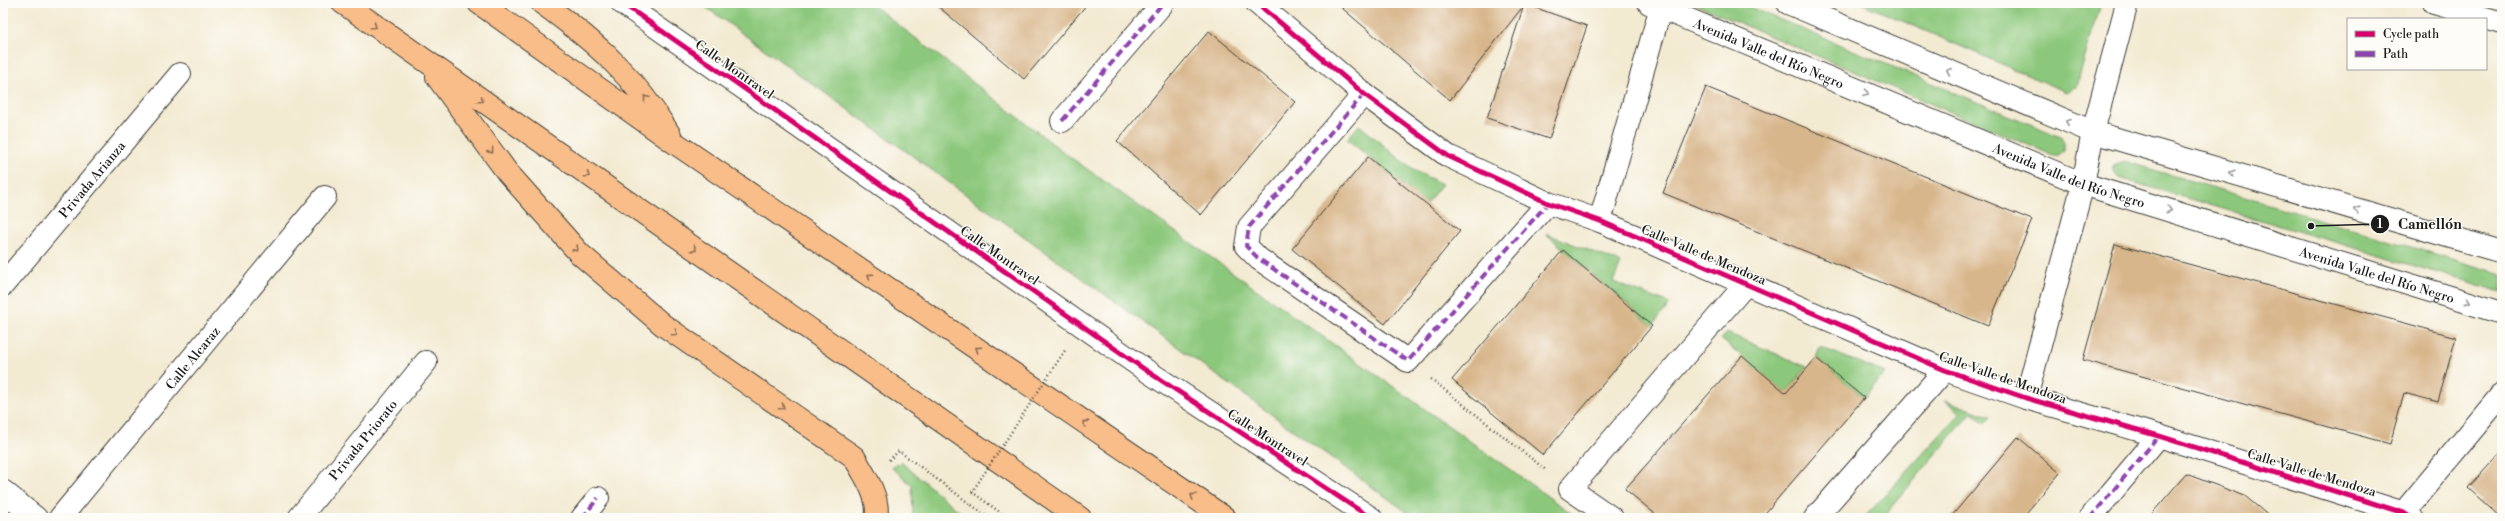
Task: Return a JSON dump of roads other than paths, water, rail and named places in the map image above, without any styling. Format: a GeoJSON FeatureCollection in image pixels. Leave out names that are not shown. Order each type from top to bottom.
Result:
{"type":"FeatureCollection","features":[{"type":"Feature","properties":{"kind":"highway"},"geometry":{"type":"LineString","coordinates":[[343,3],[1080,518]]}},
{"type":"Feature","properties":{"kind":"highway"},"geometry":{"type":"LineString","coordinates":[[479,3],[675,143],[1225,518]]}},
{"type":"Feature","properties":{"kind":"highway"},"geometry":{"type":"LineString","coordinates":[[542,3],[606,52],[654,108],[675,143]]}},
{"type":"Feature","properties":{"kind":"highway"},"geometry":{"type":"LineString","coordinates":[[427,63],[507,172],[580,254],[663,325],[854,457],[870,486],[877,512],[876,518]]}},
{"type":"Feature","properties":{"kind":"street","name":"Calle Montravel"},"geometry":{"type":"LineString","coordinates":[[622,3],[1138,365],[1371,518]]}},
{"type":"Feature","properties":{"kind":"street"},"geometry":{"type":"LineString","coordinates":[[1062,120],[1163,3]]}},
{"type":"Feature","properties":{"kind":"street","name":"Calle Valle de Mendoza"},"geometry":{"type":"LineString","coordinates":[[1257,3],[1364,94],[1448,156],[1548,203],[1600,221],[1945,370],[2026,398],[2159,436],[2405,516]]}},
{"type":"Feature","properties":{"kind":"street"},"geometry":{"type":"LineString","coordinates":[[1788,3],[2094,132],[2502,252]]}},
{"type":"Feature","properties":{"kind":"street"},"geometry":{"type":"LineString","coordinates":[[2026,398],[2083,184],[2094,132],[2127,3]]}},
{"type":"Feature","properties":{"kind":"street"},"geometry":{"type":"LineString","coordinates":[[2434,3],[2485,18]]}},
{"type":"Feature","properties":{"kind":"street"},"geometry":{"type":"LineString","coordinates":[[1600,221],[1657,5]]}},
{"type":"Feature","properties":{"kind":"street","name":"Avenida Valle del Río Negro"},"geometry":{"type":"LineString","coordinates":[[1657,5],[2083,184],[2502,313]]}},
{"type":"Feature","properties":{"kind":"street"},"geometry":{"type":"LineString","coordinates":[[2487,19],[2502,23]]}},
{"type":"Feature","properties":{"kind":"street","name":"Privada Arianza"},"geometry":{"type":"LineString","coordinates":[[3,285],[180,74]]}},
{"type":"Feature","properties":{"kind":"street"},"geometry":{"type":"LineString","coordinates":[[1364,94],[1249,226],[1246,246],[1258,259],[1408,361],[1548,203]]}},
{"type":"Feature","properties":{"kind":"street","name":"Calle Alcaraz"},"geometry":{"type":"LineString","coordinates":[[60,518],[325,197]]}},
{"type":"Feature","properties":{"kind":"street"},"geometry":{"type":"LineString","coordinates":[[1612,518],[1570,489],[1746,284]]}},
{"type":"Feature","properties":{"kind":"street","name":"Privada Priorato"},"geometry":{"type":"LineString","coordinates":[[300,518],[426,362]]}},
{"type":"Feature","properties":{"kind":"street"},"geometry":{"type":"LineString","coordinates":[[1815,518],[1945,370]]}},
{"type":"Feature","properties":{"kind":"street"},"geometry":{"type":"LineString","coordinates":[[2405,516],[2502,394]]}},
{"type":"Feature","properties":{"kind":"street"},"geometry":{"type":"LineString","coordinates":[[2090,518],[2159,436]]}},
{"type":"Feature","properties":{"kind":"street"},"geometry":{"type":"LineString","coordinates":[[3,491],[36,518]]}},
{"type":"Feature","properties":{"kind":"street"},"geometry":{"type":"LineString","coordinates":[[582,518],[598,498]]}},
{"type":"Feature","properties":{"kind":"place","name":"Camellón"},"geometry":{"type":"Point","coordinates":[2311,226]}}]}
